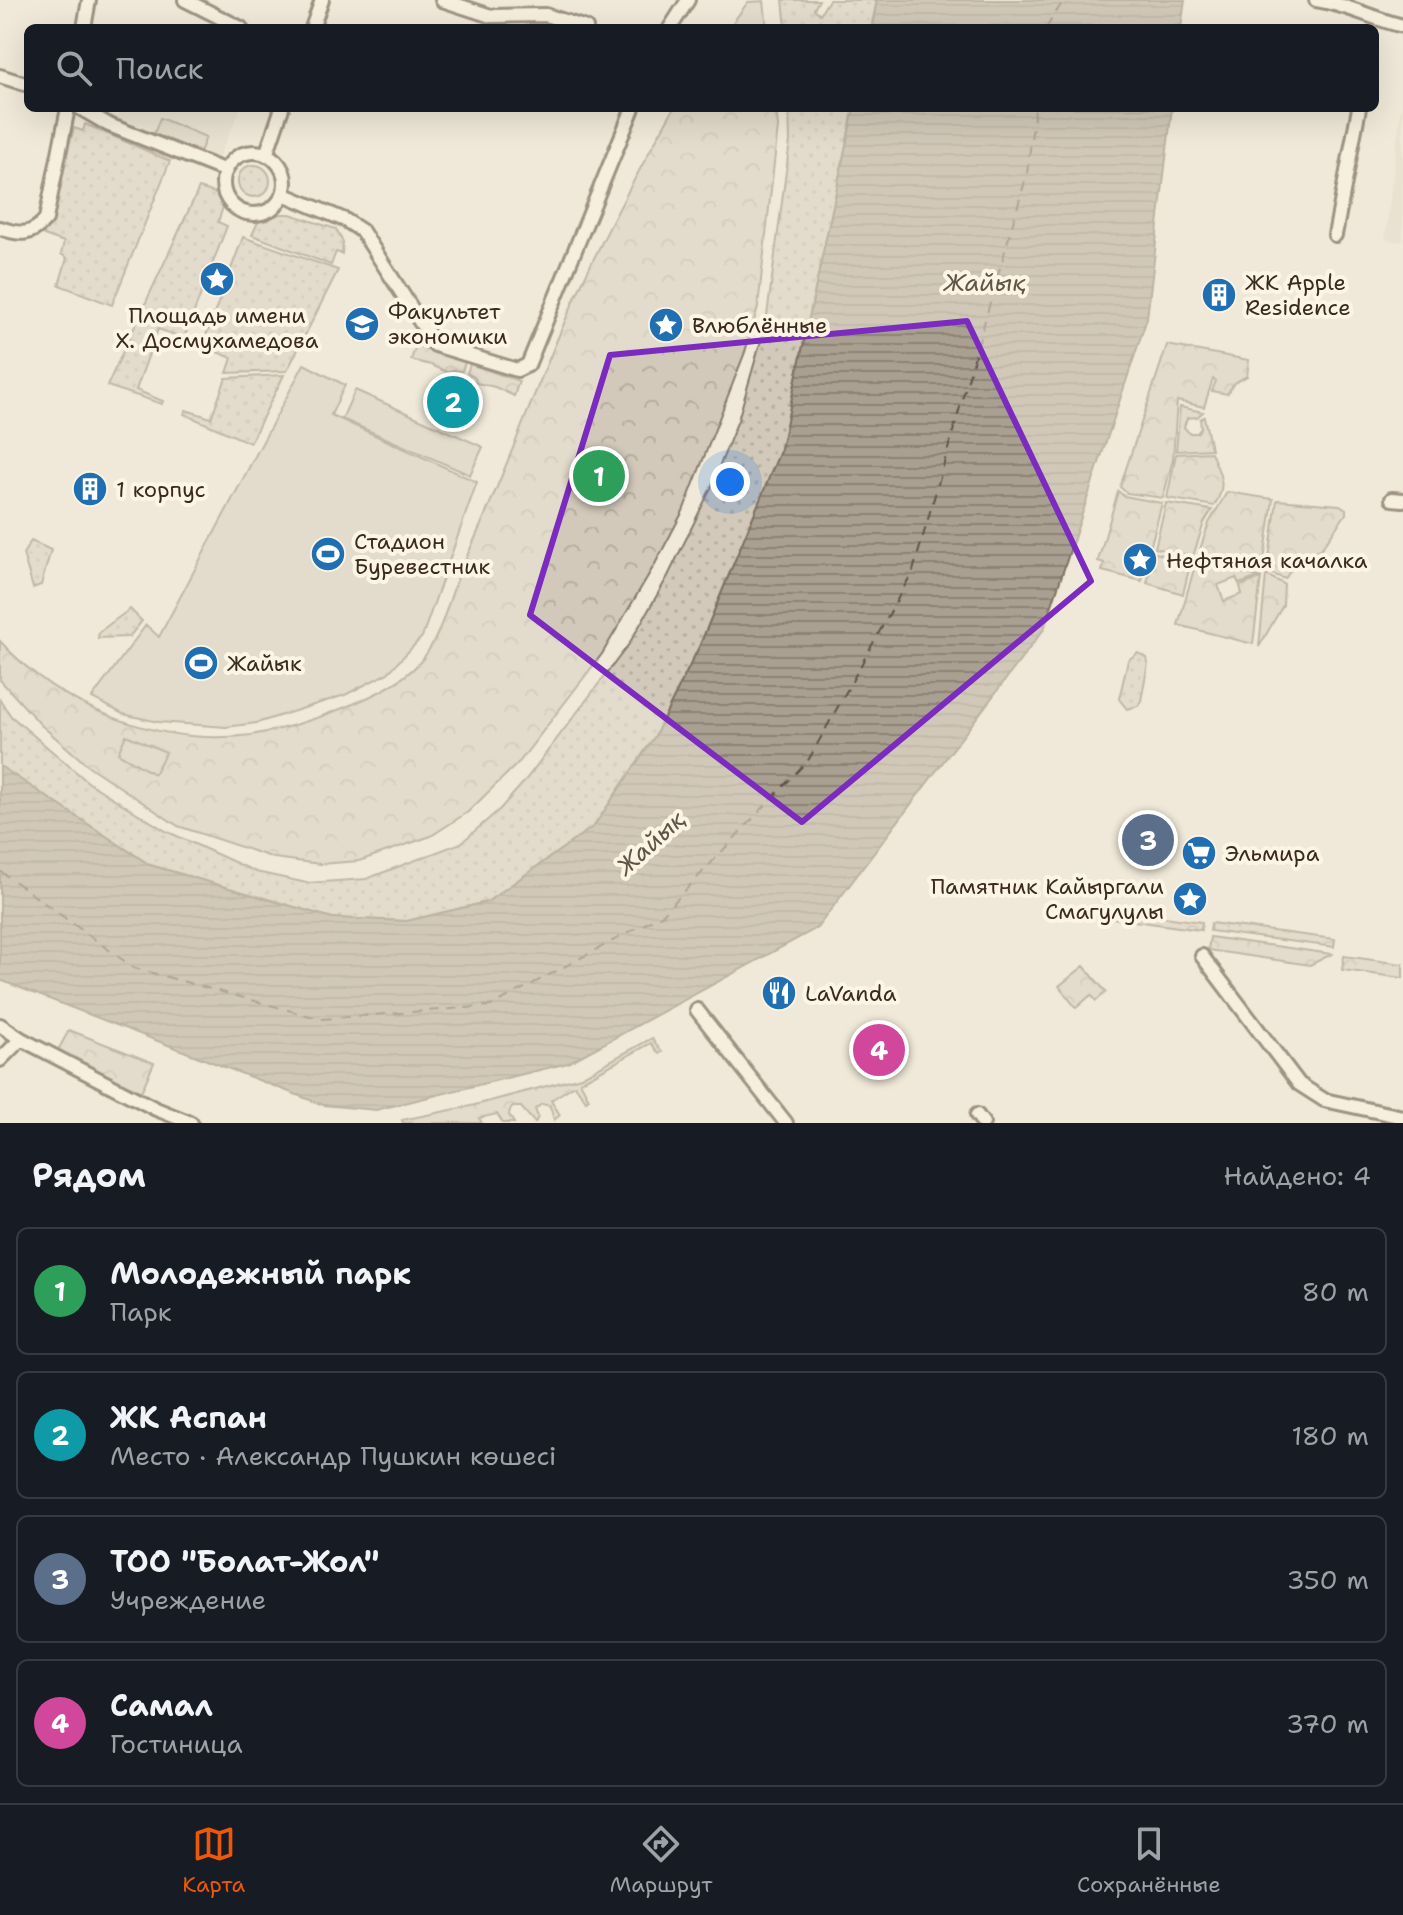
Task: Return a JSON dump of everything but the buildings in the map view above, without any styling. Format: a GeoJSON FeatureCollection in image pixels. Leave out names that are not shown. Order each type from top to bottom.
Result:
{"type":"FeatureCollection","features":[{"type":"Feature","properties":{"kind":"street"},"geometry":{"type":"LineString","coordinates":[[85,24],[89,0]]}},
{"type":"Feature","properties":{"kind":"street"},"geometry":{"type":"LineString","coordinates":[[185,0],[233,24]]}},
{"type":"Feature","properties":{"kind":"street"},"geometry":{"type":"LineString","coordinates":[[313,24],[322,0]]}},
{"type":"Feature","properties":{"kind":"street"},"geometry":{"type":"LineString","coordinates":[[442,0],[491,16],[546,15],[574,24]]}},
{"type":"Feature","properties":{"kind":"street"},"geometry":{"type":"LineString","coordinates":[[673,24],[688,0]]}},
{"type":"Feature","properties":{"kind":"street"},"geometry":{"type":"LineString","coordinates":[[1316,0],[1338,3],[1376,20],[1403,26]]}},
{"type":"Feature","properties":{"kind":"street"},"geometry":{"type":"LineString","coordinates":[[1370,24],[1376,20]]}},
{"type":"Feature","properties":{"kind":"street"},"geometry":{"type":"LineString","coordinates":[[0,76],[24,84]]}},
{"type":"Feature","properties":{"kind":"street"},"geometry":{"type":"LineString","coordinates":[[0,228],[19,235],[38,229],[46,219],[67,112]]}},
{"type":"Feature","properties":{"kind":"street"},"geometry":{"type":"LineString","coordinates":[[87,112],[109,125],[226,171]]}},
{"type":"Feature","properties":{"kind":"street"},"geometry":{"type":"LineString","coordinates":[[266,155],[281,112]]}},
{"type":"Feature","properties":{"kind":"street"},"geometry":{"type":"LineString","coordinates":[[283,194],[345,220],[362,231],[435,345],[517,370],[528,365],[631,112]]}},
{"type":"Feature","properties":{"kind":"street"},"geometry":{"type":"LineString","coordinates":[[1335,235],[1358,112]]}},
{"type":"Feature","properties":{"kind":"street"},"geometry":{"type":"LineString","coordinates":[[246,153],[266,155],[274,159],[283,171],[283,194],[269,210],[249,213],[239,210],[226,195],[226,171],[246,153]]}},
{"type":"Feature","properties":{"kind":"street"},"geometry":{"type":"LineString","coordinates":[[1202,956],[1299,1084],[1324,1100],[1403,1117]]}},
{"type":"Feature","properties":{"kind":"street"},"geometry":{"type":"LineString","coordinates":[[697,1010],[786,1123]]}},
{"type":"Feature","properties":{"kind":"street"},"geometry":{"type":"LineString","coordinates":[[0,1025],[156,1109],[191,1123]]}},
{"type":"Feature","properties":{"kind":"street"},"geometry":{"type":"LineString","coordinates":[[0,1060],[21,1039]]}},
{"type":"Feature","properties":{"kind":"highlighted area"},"geometry":{"type":"Polygon","coordinates":[[[967,321],[1091,581],[802,822],[530,615],[610,355],[967,321]]]}},
{"type":"Feature","properties":{"kind":"shaded area"},"geometry":{"type":"Polygon","coordinates":[[[1403,97],[1403,242],[1385,240],[1403,97]]]}},
{"type":"Feature","properties":{"kind":"shaded area"},"geometry":{"type":"Polygon","coordinates":[[[120,112],[239,112],[217,161],[117,122],[120,112]]]}},
{"type":"Feature","properties":{"kind":"green space"},"geometry":{"type":"Polygon","coordinates":[[[783,0],[819,0],[814,9],[820,14],[829,0],[877,0],[872,24],[786,24],[783,0]]]}},
{"type":"Feature","properties":{"kind":"green space"},"geometry":{"type":"Polygon","coordinates":[[[764,1],[767,24],[732,24],[748,2],[764,1]]]}},
{"type":"Feature","properties":{"kind":"green space"},"geometry":{"type":"Polygon","coordinates":[[[672,112],[776,112],[778,127],[758,307],[745,352],[683,511],[602,654],[520,761],[468,812],[431,836],[359,861],[320,864],[274,858],[178,826],[87,765],[41,725],[0,680],[0,641],[24,665],[52,686],[114,718],[182,735],[217,737],[263,733],[321,717],[374,695],[413,670],[438,633],[460,571],[576,296],[623,200],[672,112]]]}},
{"type":"Feature","properties":{"kind":"green space"},"geometry":{"type":"Polygon","coordinates":[[[789,112],[853,112],[781,449],[700,645],[655,736],[594,826],[487,902],[407,921],[332,918],[150,865],[0,766],[0,700],[11,716],[89,783],[166,831],[256,872],[307,883],[366,879],[461,843],[500,809],[524,782],[629,644],[668,576],[710,490],[738,420],[766,323],[790,141],[789,112]]]}},
{"type":"Feature","properties":{"kind":"green space"},"geometry":{"type":"Polygon","coordinates":[[[160,118],[206,137],[200,152],[154,134],[160,118]]]}},
{"type":"Feature","properties":{"kind":"green space"},"geometry":{"type":"Polygon","coordinates":[[[85,124],[170,161],[112,305],[59,285],[67,258],[61,254],[64,242],[44,235],[74,128],[83,131],[85,124]]]}},
{"type":"Feature","properties":{"kind":"green space"},"geometry":{"type":"Polygon","coordinates":[[[254,165],[265,170],[270,181],[265,192],[254,197],[243,192],[238,181],[243,170],[254,165]]]}},
{"type":"Feature","properties":{"kind":"green space"},"geometry":{"type":"Polygon","coordinates":[[[199,188],[215,193],[223,207],[218,222],[227,226],[184,338],[158,329],[136,390],[163,401],[162,404],[107,386],[199,188]]]}},
{"type":"Feature","properties":{"kind":"green space"},"geometry":{"type":"Polygon","coordinates":[[[280,214],[290,214],[336,229],[343,242],[342,254],[336,252],[331,265],[252,235],[258,222],[280,214]]]}},
{"type":"Feature","properties":{"kind":"green space"},"geometry":{"type":"Polygon","coordinates":[[[243,237],[338,270],[287,371],[227,373],[232,358],[202,346],[243,237]]]}},
{"type":"Feature","properties":{"kind":"green space"},"geometry":{"type":"Polygon","coordinates":[[[416,345],[465,362],[462,371],[452,370],[449,373],[411,360],[416,345]]]}},
{"type":"Feature","properties":{"kind":"green space"},"geometry":{"type":"Polygon","coordinates":[[[1167,345],[1249,360],[1247,376],[1234,383],[1227,394],[1212,391],[1216,381],[1213,379],[1204,407],[1177,401],[1173,459],[1163,498],[1127,493],[1120,487],[1167,345]]]}},
{"type":"Feature","properties":{"kind":"green space","name":"Стадион Буревестник"},"geometry":{"type":"Polygon","coordinates":[[[304,364],[345,385],[331,415],[477,482],[422,637],[388,673],[345,695],[257,723],[226,727],[158,722],[123,714],[92,698],[146,625],[159,637],[304,364]]]}},
{"type":"Feature","properties":{"kind":"green space"},"geometry":{"type":"Polygon","coordinates":[[[470,364],[519,381],[514,396],[476,383],[475,378],[467,373],[470,364]]]}},
{"type":"Feature","properties":{"kind":"green space"},"geometry":{"type":"Polygon","coordinates":[[[284,375],[250,443],[184,414],[186,410],[211,418],[226,378],[284,375]]]}},
{"type":"Feature","properties":{"kind":"green space"},"geometry":{"type":"Polygon","coordinates":[[[355,390],[483,447],[470,475],[342,419],[355,390]]]}},
{"type":"Feature","properties":{"kind":"green space"},"geometry":{"type":"Polygon","coordinates":[[[1180,407],[1203,412],[1197,417],[1187,418],[1184,427],[1189,433],[1197,433],[1201,428],[1200,419],[1204,417],[1211,449],[1176,451],[1180,407]]]}},
{"type":"Feature","properties":{"kind":"green space"},"geometry":{"type":"Polygon","coordinates":[[[1211,452],[1222,485],[1214,506],[1167,498],[1176,454],[1211,452]]]}},
{"type":"Feature","properties":{"kind":"green space"},"geometry":{"type":"Polygon","coordinates":[[[1118,491],[1124,496],[1162,503],[1149,552],[1136,549],[1133,565],[1145,568],[1142,581],[1102,571],[1104,563],[1098,561],[1118,491]]]}},
{"type":"Feature","properties":{"kind":"green space"},"geometry":{"type":"Polygon","coordinates":[[[1227,492],[1273,499],[1262,574],[1197,558],[1209,523],[1227,492]]]}},
{"type":"Feature","properties":{"kind":"green space"},"geometry":{"type":"Polygon","coordinates":[[[1277,500],[1340,505],[1346,509],[1346,514],[1321,549],[1298,558],[1285,579],[1267,572],[1277,500]]]}},
{"type":"Feature","properties":{"kind":"green space"},"geometry":{"type":"Polygon","coordinates":[[[1166,503],[1212,510],[1204,523],[1193,556],[1155,548],[1166,503]]]}},
{"type":"Feature","properties":{"kind":"green space"},"geometry":{"type":"Polygon","coordinates":[[[31,541],[51,550],[41,585],[33,588],[23,554],[31,541]]]}},
{"type":"Feature","properties":{"kind":"green space"},"geometry":{"type":"Polygon","coordinates":[[[1155,553],[1191,561],[1183,594],[1147,583],[1155,553]]]}},
{"type":"Feature","properties":{"kind":"green space"},"geometry":{"type":"Polygon","coordinates":[[[1196,562],[1259,577],[1239,584],[1236,578],[1218,585],[1224,601],[1242,594],[1240,586],[1261,578],[1253,644],[1178,625],[1196,562]]]}},
{"type":"Feature","properties":{"kind":"green space"},"geometry":{"type":"Polygon","coordinates":[[[1266,575],[1284,584],[1283,605],[1259,647],[1266,575]]]}},
{"type":"Feature","properties":{"kind":"green space"},"geometry":{"type":"Polygon","coordinates":[[[130,609],[142,621],[129,637],[98,638],[99,632],[130,609]]]}},
{"type":"Feature","properties":{"kind":"green space"},"geometry":{"type":"Polygon","coordinates":[[[1138,653],[1147,658],[1148,663],[1141,701],[1138,706],[1127,709],[1119,699],[1128,660],[1138,653]]]}},
{"type":"Feature","properties":{"kind":"green space"},"geometry":{"type":"Polygon","coordinates":[[[126,735],[166,752],[154,774],[118,753],[126,735]]]}},
{"type":"Feature","properties":{"kind":"green space"},"geometry":{"type":"Polygon","coordinates":[[[1098,908],[1202,922],[1201,930],[1097,916],[1098,908]]]}},
{"type":"Feature","properties":{"kind":"green space"},"geometry":{"type":"Polygon","coordinates":[[[1211,923],[1335,939],[1334,947],[1210,931],[1211,923]]]}},
{"type":"Feature","properties":{"kind":"green space"},"geometry":{"type":"Polygon","coordinates":[[[1210,937],[1332,954],[1310,965],[1208,950],[1210,937]]]}},
{"type":"Feature","properties":{"kind":"green space"},"geometry":{"type":"Polygon","coordinates":[[[1344,956],[1403,964],[1403,978],[1342,970],[1344,956]]]}},
{"type":"Feature","properties":{"kind":"green space"},"geometry":{"type":"Polygon","coordinates":[[[1084,966],[1106,992],[1096,1001],[1091,995],[1076,1008],[1059,986],[1084,966]]]}},
{"type":"Feature","properties":{"kind":"green space"},"geometry":{"type":"Polygon","coordinates":[[[69,1030],[154,1063],[141,1092],[57,1052],[69,1030]]]}},
{"type":"Feature","properties":{"kind":"green space"},"geometry":{"type":"Polygon","coordinates":[[[652,1038],[662,1052],[659,1054],[651,1043],[580,1082],[589,1099],[586,1101],[575,1085],[551,1100],[560,1115],[554,1120],[550,1106],[542,1104],[535,1109],[538,1117],[535,1123],[521,1107],[513,1107],[509,1115],[514,1123],[503,1123],[497,1114],[479,1118],[482,1123],[403,1123],[402,1120],[471,1106],[581,1077],[652,1038]]]}},
{"type":"Feature","properties":{"kind":"water"},"geometry":{"type":"Polygon","coordinates":[[[877,0],[1185,0],[1182,24],[873,24],[877,0]]]}},
{"type":"Feature","properties":{"kind":"water","name":"Жайық"},"geometry":{"type":"Polygon","coordinates":[[[853,112],[1172,112],[1147,318],[1044,629],[817,928],[568,1063],[376,1110],[323,1105],[0,980],[0,766],[150,865],[332,918],[407,921],[487,902],[594,826],[655,736],[700,645],[781,449],[853,112]]]}},
{"type":"Feature","properties":{"kind":"ferry route"},"geometry":{"type":"LineString","coordinates":[[1049,24],[1064,0]]}},
{"type":"Feature","properties":{"kind":"ferry route"},"geometry":{"type":"LineString","coordinates":[[0,871],[134,968],[321,1019],[491,1006],[663,914],[809,759],[913,571],[1027,174],[1035,112]]}},
{"type":"Feature","properties":{"kind":"place","name":"Площадь имени Х. Досмухамедова"},"geometry":{"type":"Point","coordinates":[217,279]}},
{"type":"Feature","properties":{"kind":"place","name":"ЖК Apple Residence"},"geometry":{"type":"Point","coordinates":[1219,295]}},
{"type":"Feature","properties":{"kind":"place","name":"Факультет экономики"},"geometry":{"type":"Point","coordinates":[362,324]}},
{"type":"Feature","properties":{"kind":"place","name":"Влюблённые"},"geometry":{"type":"Point","coordinates":[666,325]}},
{"type":"Feature","properties":{"kind":"place","name":"ЖК Аспан"},"geometry":{"type":"Point","coordinates":[453,402]}},
{"type":"Feature","properties":{"kind":"place","name":"Молодежный парк"},"geometry":{"type":"Point","coordinates":[599,476]}},
{"type":"Feature","properties":{"kind":"place","name":"1 корпус"},"geometry":{"type":"Point","coordinates":[90,489]}},
{"type":"Feature","properties":{"kind":"place","name":"Стадион Буревестник"},"geometry":{"type":"Point","coordinates":[328,554]}},
{"type":"Feature","properties":{"kind":"place","name":"Нефтяная качалка"},"geometry":{"type":"Point","coordinates":[1140,560]}},
{"type":"Feature","properties":{"kind":"place","name":"Жайык"},"geometry":{"type":"Point","coordinates":[201,663]}},
{"type":"Feature","properties":{"kind":"place","name":"ТОО \"Болат-Жол\""},"geometry":{"type":"Point","coordinates":[1148,840]}},
{"type":"Feature","properties":{"kind":"place","name":"Эльмира"},"geometry":{"type":"Point","coordinates":[1199,853]}},
{"type":"Feature","properties":{"kind":"place","name":"Памятник Кайыргали Смагулулы"},"geometry":{"type":"Point","coordinates":[1190,899]}},
{"type":"Feature","properties":{"kind":"place","name":"LaVanda"},"geometry":{"type":"Point","coordinates":[779,993]}},
{"type":"Feature","properties":{"kind":"place","name":"Самал"},"geometry":{"type":"Point","coordinates":[879,1050]}}]}
